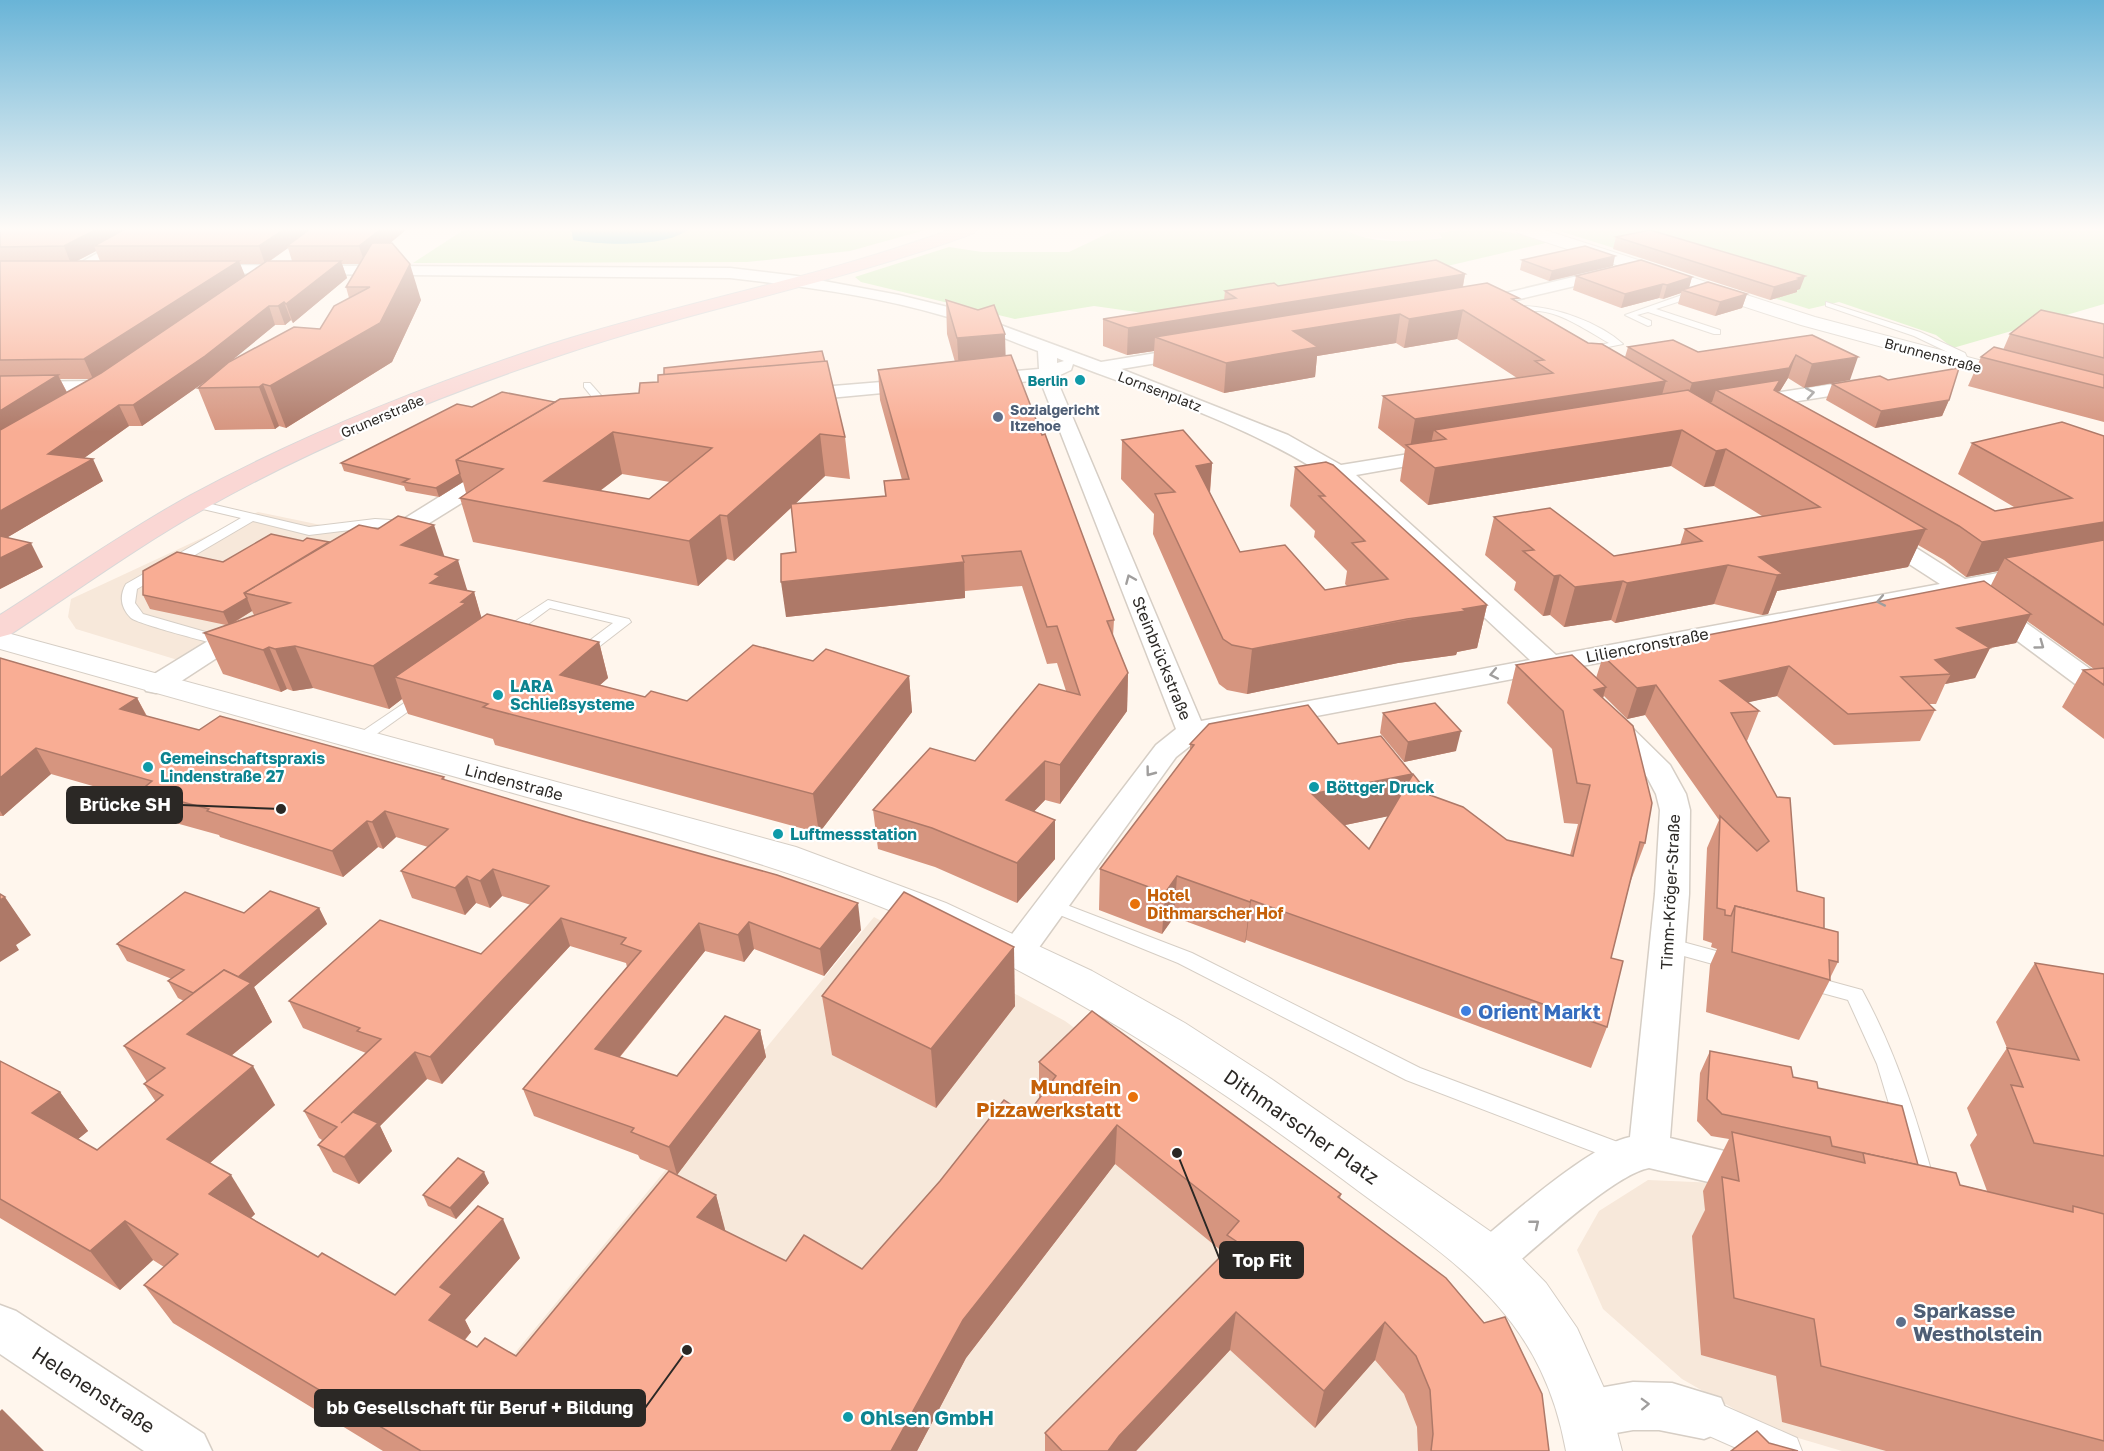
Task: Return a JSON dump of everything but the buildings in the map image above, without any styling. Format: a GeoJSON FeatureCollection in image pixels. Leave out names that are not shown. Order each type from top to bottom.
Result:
{"type":"FeatureCollection","features":[{"type":"Feature","properties":{"kind":"main road","name":"Grunerstraße"},"geometry":{"type":"LineString","coordinates":[[0,628],[194,504],[252,474],[379,417],[519,362],[642,322],[735,297]]}},
{"type":"Feature","properties":{"kind":"main road","name":"Brunnenstraße"},"geometry":{"type":"LineString","coordinates":[[1732,297],[1797,318],[2104,400]]}},
{"type":"Feature","properties":{"kind":"main road","name":"Lindenstraße"},"geometry":{"type":"LineString","coordinates":[[0,640],[156,685],[783,856],[876,887],[1018,951]]}},
{"type":"Feature","properties":{"kind":"main road","name":"Dithmarscher Platz"},"geometry":{"type":"LineString","coordinates":[[1018,951],[1170,1036],[1276,1106],[1489,1260],[1510,1280],[1557,1340],[1591,1433]]}},
{"type":"Feature","properties":{"kind":"street","name":"Lornsenplatz"},"geometry":{"type":"LineString","coordinates":[[881,297],[927,306],[1017,336],[1243,423]]}},
{"type":"Feature","properties":{"kind":"street"},"geometry":{"type":"LineString","coordinates":[[1460,307],[1499,306],[1533,297]]}},
{"type":"Feature","properties":{"kind":"street"},"geometry":{"type":"LineString","coordinates":[[1499,306],[1536,328]]}},
{"type":"Feature","properties":{"kind":"street"},"geometry":{"type":"LineString","coordinates":[[1047,348],[1049,374]]}},
{"type":"Feature","properties":{"kind":"street"},"geometry":{"type":"LineString","coordinates":[[1571,349],[1604,369]]}},
{"type":"Feature","properties":{"kind":"street"},"geometry":{"type":"LineString","coordinates":[[1100,368],[1205,350]]}},
{"type":"Feature","properties":{"kind":"street"},"geometry":{"type":"LineString","coordinates":[[962,381],[1049,374],[1077,359]]}},
{"type":"Feature","properties":{"kind":"street"},"geometry":{"type":"LineString","coordinates":[[1932,374],[1972,365]]}},
{"type":"Feature","properties":{"kind":"street","name":"Steinbrückstraße"},"geometry":{"type":"LineString","coordinates":[[1018,951],[1166,751],[1191,731],[1050,385],[1049,374]]}},
{"type":"Feature","properties":{"kind":"street"},"geometry":{"type":"LineString","coordinates":[[70,407],[120,375]]}},
{"type":"Feature","properties":{"kind":"street"},"geometry":{"type":"LineString","coordinates":[[1726,407],[1886,381]]}},
{"type":"Feature","properties":{"kind":"street"},"geometry":{"type":"LineString","coordinates":[[775,397],[941,383]]}},
{"type":"Feature","properties":{"kind":"street"},"geometry":{"type":"LineString","coordinates":[[0,388],[102,387]]}},
{"type":"Feature","properties":{"kind":"street"},"geometry":{"type":"LineString","coordinates":[[586,418],[609,411],[633,409]]}},
{"type":"Feature","properties":{"kind":"street","name":"Timm-Kröger-Straße"},"geometry":{"type":"LineString","coordinates":[[1243,423],[1294,446],[1338,472],[1551,663],[1652,763],[1671,794],[1675,810],[1668,945],[1637,1153]]}},
{"type":"Feature","properties":{"kind":"street"},"geometry":{"type":"LineString","coordinates":[[1338,472],[1456,452]]}},
{"type":"Feature","properties":{"kind":"street"},"geometry":{"type":"LineString","coordinates":[[366,553],[515,460]]}},
{"type":"Feature","properties":{"kind":"street"},"geometry":{"type":"LineString","coordinates":[[1867,527],[1959,586],[2104,692]]}},
{"type":"Feature","properties":{"kind":"street","name":"Liliencronstraße"},"geometry":{"type":"LineString","coordinates":[[1191,731],[1959,586],[2104,561]]}},
{"type":"Feature","properties":{"kind":"street"},"geometry":{"type":"LineString","coordinates":[[156,685],[265,616]]}},
{"type":"Feature","properties":{"kind":"street"},"geometry":{"type":"LineString","coordinates":[[1489,1260],[1586,1182],[1637,1153],[1785,1181]]}},
{"type":"Feature","properties":{"kind":"street","name":"Helenenstraße"},"geometry":{"type":"LineString","coordinates":[[0,1327],[187,1451]]}},
{"type":"Feature","properties":{"kind":"street"},"geometry":{"type":"LineString","coordinates":[[1591,1433],[1630,1404],[1652,1403],[1704,1416],[1784,1451]]}},
{"type":"Feature","properties":{"kind":"lane"},"geometry":{"type":"LineString","coordinates":[[1648,323],[1629,315],[1685,297]]}},
{"type":"Feature","properties":{"kind":"lane"},"geometry":{"type":"LineString","coordinates":[[1829,304],[1928,339],[1962,355],[1972,365]]}},
{"type":"Feature","properties":{"kind":"lane"},"geometry":{"type":"LineString","coordinates":[[1499,306],[1549,309],[1618,344],[1571,349]]}},
{"type":"Feature","properties":{"kind":"lane"},"geometry":{"type":"LineString","coordinates":[[1648,309],[1717,332]]}},
{"type":"Feature","properties":{"kind":"lane"},"geometry":{"type":"LineString","coordinates":[[587,386],[609,411]]}},
{"type":"Feature","properties":{"kind":"lane"},"geometry":{"type":"LineString","coordinates":[[194,504],[309,531],[375,523],[411,525]]}},
{"type":"Feature","properties":{"kind":"lane"},"geometry":{"type":"LineString","coordinates":[[225,642],[138,617],[129,608],[127,595],[131,587],[250,518]]}},
{"type":"Feature","properties":{"kind":"lane"},"geometry":{"type":"LineString","coordinates":[[528,640],[501,638],[548,604],[624,622],[583,653],[572,650]]}},
{"type":"Feature","properties":{"kind":"lane"},"geometry":{"type":"LineString","coordinates":[[359,740],[438,683]]}},
{"type":"Feature","properties":{"kind":"lane"},"geometry":{"type":"LineString","coordinates":[[1051,905],[1185,958],[1413,1074],[1637,1153]]}},
{"type":"Feature","properties":{"kind":"lane"},"geometry":{"type":"LineString","coordinates":[[1668,945],[1745,966]]}},
{"type":"Feature","properties":{"kind":"lane"},"geometry":{"type":"LineString","coordinates":[[1789,977],[1856,995],[1875,1029],[1898,1086],[1924,1209]]}},
{"type":"Feature","properties":{"kind":"shaded area"},"geometry":{"type":"Polygon","coordinates":[[[258,512],[379,537],[181,661],[76,629],[68,617],[71,599],[258,512]]]}},
{"type":"Feature","properties":{"kind":"shaded area"},"geometry":{"type":"Polygon","coordinates":[[[874,917],[1065,1021],[1473,1319],[1543,1451],[434,1451],[874,917]]]}},
{"type":"Feature","properties":{"kind":"shaded area","name":"Sparkasse Westholstein"},"geometry":{"type":"Polygon","coordinates":[[[1648,1180],[1717,1183],[2104,1451],[1842,1451],[1771,1430],[1682,1379],[1603,1309],[1577,1250],[1599,1211],[1648,1180]]]}},
{"type":"Feature","properties":{"kind":"green space"},"geometry":{"type":"Polygon","coordinates":[[[922,297],[1264,297],[1151,314],[1094,306],[1015,319],[922,297]]]}},
{"type":"Feature","properties":{"kind":"green space"},"geometry":{"type":"Polygon","coordinates":[[[1770,297],[2104,297],[2104,304],[1953,348],[1936,335],[1839,302],[1809,309],[1770,297]]]}},
{"type":"Feature","properties":{"kind":"place","name":"Berlin"},"geometry":{"type":"Point","coordinates":[1080,380]}},
{"type":"Feature","properties":{"kind":"place","name":"Sozialgericht Itzehoe"},"geometry":{"type":"Point","coordinates":[998,417]}},
{"type":"Feature","properties":{"kind":"place","name":"LARA Schließsysteme"},"geometry":{"type":"Point","coordinates":[498,695]}},
{"type":"Feature","properties":{"kind":"place","name":"Gemeinschaftspraxis Lindenstraße 27"},"geometry":{"type":"Point","coordinates":[148,767]}},
{"type":"Feature","properties":{"kind":"place","name":"Böttger Druck"},"geometry":{"type":"Point","coordinates":[1314,787]}},
{"type":"Feature","properties":{"kind":"place","name":"Brücke SH"},"geometry":{"type":"Point","coordinates":[281,809]}},
{"type":"Feature","properties":{"kind":"place","name":"Luftmessstation"},"geometry":{"type":"Point","coordinates":[778,834]}},
{"type":"Feature","properties":{"kind":"place","name":"Hotel Dithmarscher Hof"},"geometry":{"type":"Point","coordinates":[1135,904]}},
{"type":"Feature","properties":{"kind":"place","name":"Orient Markt"},"geometry":{"type":"Point","coordinates":[1466,1011]}},
{"type":"Feature","properties":{"kind":"place","name":"Mundfein Pizzawerkstatt"},"geometry":{"type":"Point","coordinates":[1133,1097]}},
{"type":"Feature","properties":{"kind":"place","name":"Top Fit"},"geometry":{"type":"Point","coordinates":[1177,1153]}},
{"type":"Feature","properties":{"kind":"place","name":"Sparkasse Westholstein"},"geometry":{"type":"Point","coordinates":[1901,1322]}},
{"type":"Feature","properties":{"kind":"place","name":"bb Gesellschaft für Beruf + Bildung"},"geometry":{"type":"Point","coordinates":[687,1350]}},
{"type":"Feature","properties":{"kind":"place","name":"Ohlsen GmbH"},"geometry":{"type":"Point","coordinates":[848,1417]}}]}
